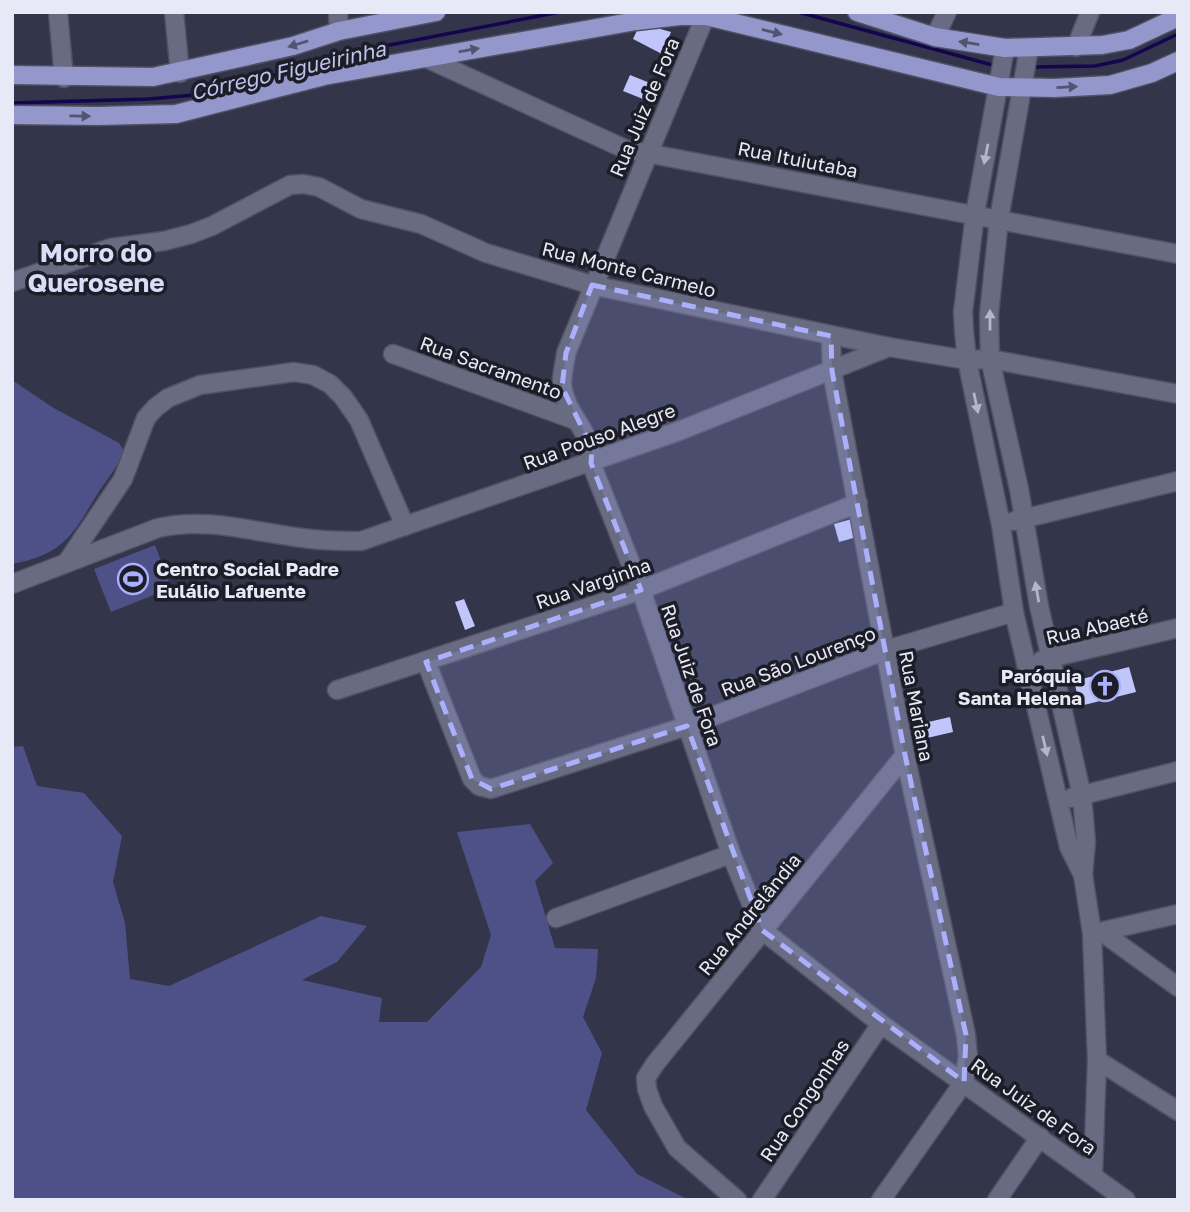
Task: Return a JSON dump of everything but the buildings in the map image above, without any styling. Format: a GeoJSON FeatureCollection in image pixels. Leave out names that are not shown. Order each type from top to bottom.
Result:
{"type":"FeatureCollection","features":[{"type":"Feature","properties":{"kind":"main road"},"geometry":{"type":"LineString","coordinates":[[12,75],[64,78],[153,77],[180,73],[402,16],[436,12]]}},
{"type":"Feature","properties":{"kind":"main road"},"geometry":{"type":"LineString","coordinates":[[857,12],[935,37],[1005,48],[1102,46],[1129,40],[1178,17]]}},
{"type":"Feature","properties":{"kind":"main road"},"geometry":{"type":"LineString","coordinates":[[12,115],[176,114],[324,76],[636,21],[707,14],[999,87],[1110,85],[1178,61]]}},
{"type":"Feature","properties":{"kind":"street"},"geometry":{"type":"LineString","coordinates":[[58,12],[64,78]]}},
{"type":"Feature","properties":{"kind":"street"},"geometry":{"type":"LineString","coordinates":[[174,12],[180,73]]}},
{"type":"Feature","properties":{"kind":"street"},"geometry":{"type":"LineString","coordinates":[[338,12],[340,31]]}},
{"type":"Feature","properties":{"kind":"street"},"geometry":{"type":"LineString","coordinates":[[935,37],[947,12]]}},
{"type":"Feature","properties":{"kind":"street"},"geometry":{"type":"LineString","coordinates":[[1076,47],[1090,12]]}},
{"type":"Feature","properties":{"kind":"street","name":"Rua Juiz de Fora"},"geometry":{"type":"LineString","coordinates":[[707,14],[592,285],[566,353],[562,387],[575,420],[583,427],[592,448],[592,463],[640,590],[731,854],[762,930],[881,1024],[1093,1174],[1122,1199]]}},
{"type":"Feature","properties":{"kind":"street"},"geometry":{"type":"LineString","coordinates":[[1005,48],[975,214],[963,312],[967,360],[1001,525],[1014,612],[1057,801],[1069,847],[1083,876],[1097,932],[1093,1174]]}},
{"type":"Feature","properties":{"kind":"street"},"geometry":{"type":"LineString","coordinates":[[1029,48],[999,219],[989,314],[990,359],[1051,659],[1082,796],[1086,842],[1083,876]]}},
{"type":"Feature","properties":{"kind":"street","name":"Rua Ituiutaba"},"geometry":{"type":"LineString","coordinates":[[426,58],[625,149],[1178,254]]}},
{"type":"Feature","properties":{"kind":"street","name":"Rua Monte Carmelo"},"geometry":{"type":"LineString","coordinates":[[12,282],[111,248],[164,241],[191,234],[290,186],[303,184],[319,187],[361,209],[421,224],[486,253],[592,285],[889,347],[967,360],[990,359],[1178,394]]}},
{"type":"Feature","properties":{"kind":"street","name":"Rua Mariana"},"geometry":{"type":"LineString","coordinates":[[831,335],[832,371],[905,755],[966,1035],[968,1070],[964,1082]]}},
{"type":"Feature","properties":{"kind":"street","name":"Rua Pouso Alegre"},"geometry":{"type":"LineString","coordinates":[[12,584],[174,524],[216,524],[318,540],[360,541],[592,463],[889,347]]}},
{"type":"Feature","properties":{"kind":"street","name":"Rua Sacramento"},"geometry":{"type":"LineString","coordinates":[[393,354],[575,420]]}},
{"type":"Feature","properties":{"kind":"street"},"geometry":{"type":"LineString","coordinates":[[67,562],[123,479],[146,418],[155,408],[168,398],[200,384],[294,372],[313,375],[330,384],[343,397],[359,420],[405,526]]}},
{"type":"Feature","properties":{"kind":"street"},"geometry":{"type":"LineString","coordinates":[[1001,525],[1178,481]]}},
{"type":"Feature","properties":{"kind":"street","name":"Rua Varginha"},"geometry":{"type":"LineString","coordinates":[[337,690],[640,590],[858,503]]}},
{"type":"Feature","properties":{"kind":"street","name":"Rua São Lourenço"},"geometry":{"type":"LineString","coordinates":[[426,662],[472,779],[479,786],[491,789],[687,726],[886,650],[1014,612]]}},
{"type":"Feature","properties":{"kind":"street","name":"Rua Abaeté"},"geometry":{"type":"LineString","coordinates":[[1026,663],[1178,628]]}},
{"type":"Feature","properties":{"kind":"street","name":"Rua Andrelândia"},"geometry":{"type":"LineString","coordinates":[[737,1200],[677,1149],[653,1107],[646,1078],[905,755]]}},
{"type":"Feature","properties":{"kind":"street"},"geometry":{"type":"LineString","coordinates":[[1057,801],[1178,771]]}},
{"type":"Feature","properties":{"kind":"street"},"geometry":{"type":"LineString","coordinates":[[556,918],[731,854]]}},
{"type":"Feature","properties":{"kind":"street"},"geometry":{"type":"LineString","coordinates":[[1097,932],[1178,914]]}},
{"type":"Feature","properties":{"kind":"street"},"geometry":{"type":"LineString","coordinates":[[1097,932],[1178,987]]}},
{"type":"Feature","properties":{"kind":"street","name":"Rua Congonhas"},"geometry":{"type":"LineString","coordinates":[[762,1200],[881,1024]]}},
{"type":"Feature","properties":{"kind":"street"},"geometry":{"type":"LineString","coordinates":[[1097,1059],[1178,1111]]}},
{"type":"Feature","properties":{"kind":"street"},"geometry":{"type":"LineString","coordinates":[[881,1200],[964,1082]]}},
{"type":"Feature","properties":{"kind":"street"},"geometry":{"type":"LineString","coordinates":[[997,1200],[1040,1137]]}},
{"type":"Feature","properties":{"kind":"highlighted area"},"geometry":{"type":"Polygon","coordinates":[[[592,285],[831,336],[832,371],[905,755],[966,1035],[964,1082],[762,930],[687,726],[491,789],[472,779],[426,662],[641,590],[591,463],[592,448],[562,387],[566,353],[592,285]]]}},
{"type":"Feature","properties":{"kind":"shaded area"},"geometry":{"type":"Polygon","coordinates":[[[12,380],[52,407],[119,443],[124,451],[116,468],[65,540],[44,555],[12,564],[12,380]]]}},
{"type":"Feature","properties":{"kind":"shaded area","name":"Centro Social Padre Eulálio Lafuente"},"geometry":{"type":"Polygon","coordinates":[[[155,545],[171,588],[111,612],[94,569],[155,545]]]}},
{"type":"Feature","properties":{"kind":"shaded area"},"geometry":{"type":"Polygon","coordinates":[[[23,746],[37,786],[84,793],[122,836],[113,882],[125,923],[130,979],[169,986],[321,916],[367,926],[337,962],[302,980],[382,998],[379,1022],[427,1022],[481,967],[491,935],[457,832],[530,824],[553,863],[535,881],[555,948],[598,949],[596,978],[583,1017],[602,1053],[586,1110],[637,1174],[689,1200],[12,1200],[12,747],[23,746]]]}},
{"type":"Feature","properties":{"kind":"waterway","name":"Córrego Figueirinha"},"geometry":{"type":"LineString","coordinates":[[12,103],[194,95],[226,89],[369,49],[560,12]]}},
{"type":"Feature","properties":{"kind":"waterway","name":"Córrego Figueirinha"},"geometry":{"type":"LineString","coordinates":[[798,12],[996,66]]}},
{"type":"Feature","properties":{"kind":"waterway","name":"Córrego Figueirinha"},"geometry":{"type":"LineString","coordinates":[[1032,67],[1095,66],[1123,60],[1178,34]]}},
{"type":"Feature","properties":{"kind":"place","name":"Centro Social Padre Eulálio Lafuente"},"geometry":{"type":"Point","coordinates":[133,579]}},
{"type":"Feature","properties":{"kind":"place","name":"Paróquia Santa Helena"},"geometry":{"type":"Point","coordinates":[1105,686]}},
{"type":"Feature","properties":{"kind":"district","name":"Morro do Querosene"},"geometry":{"type":"Point","coordinates":[96,267]}}]}
